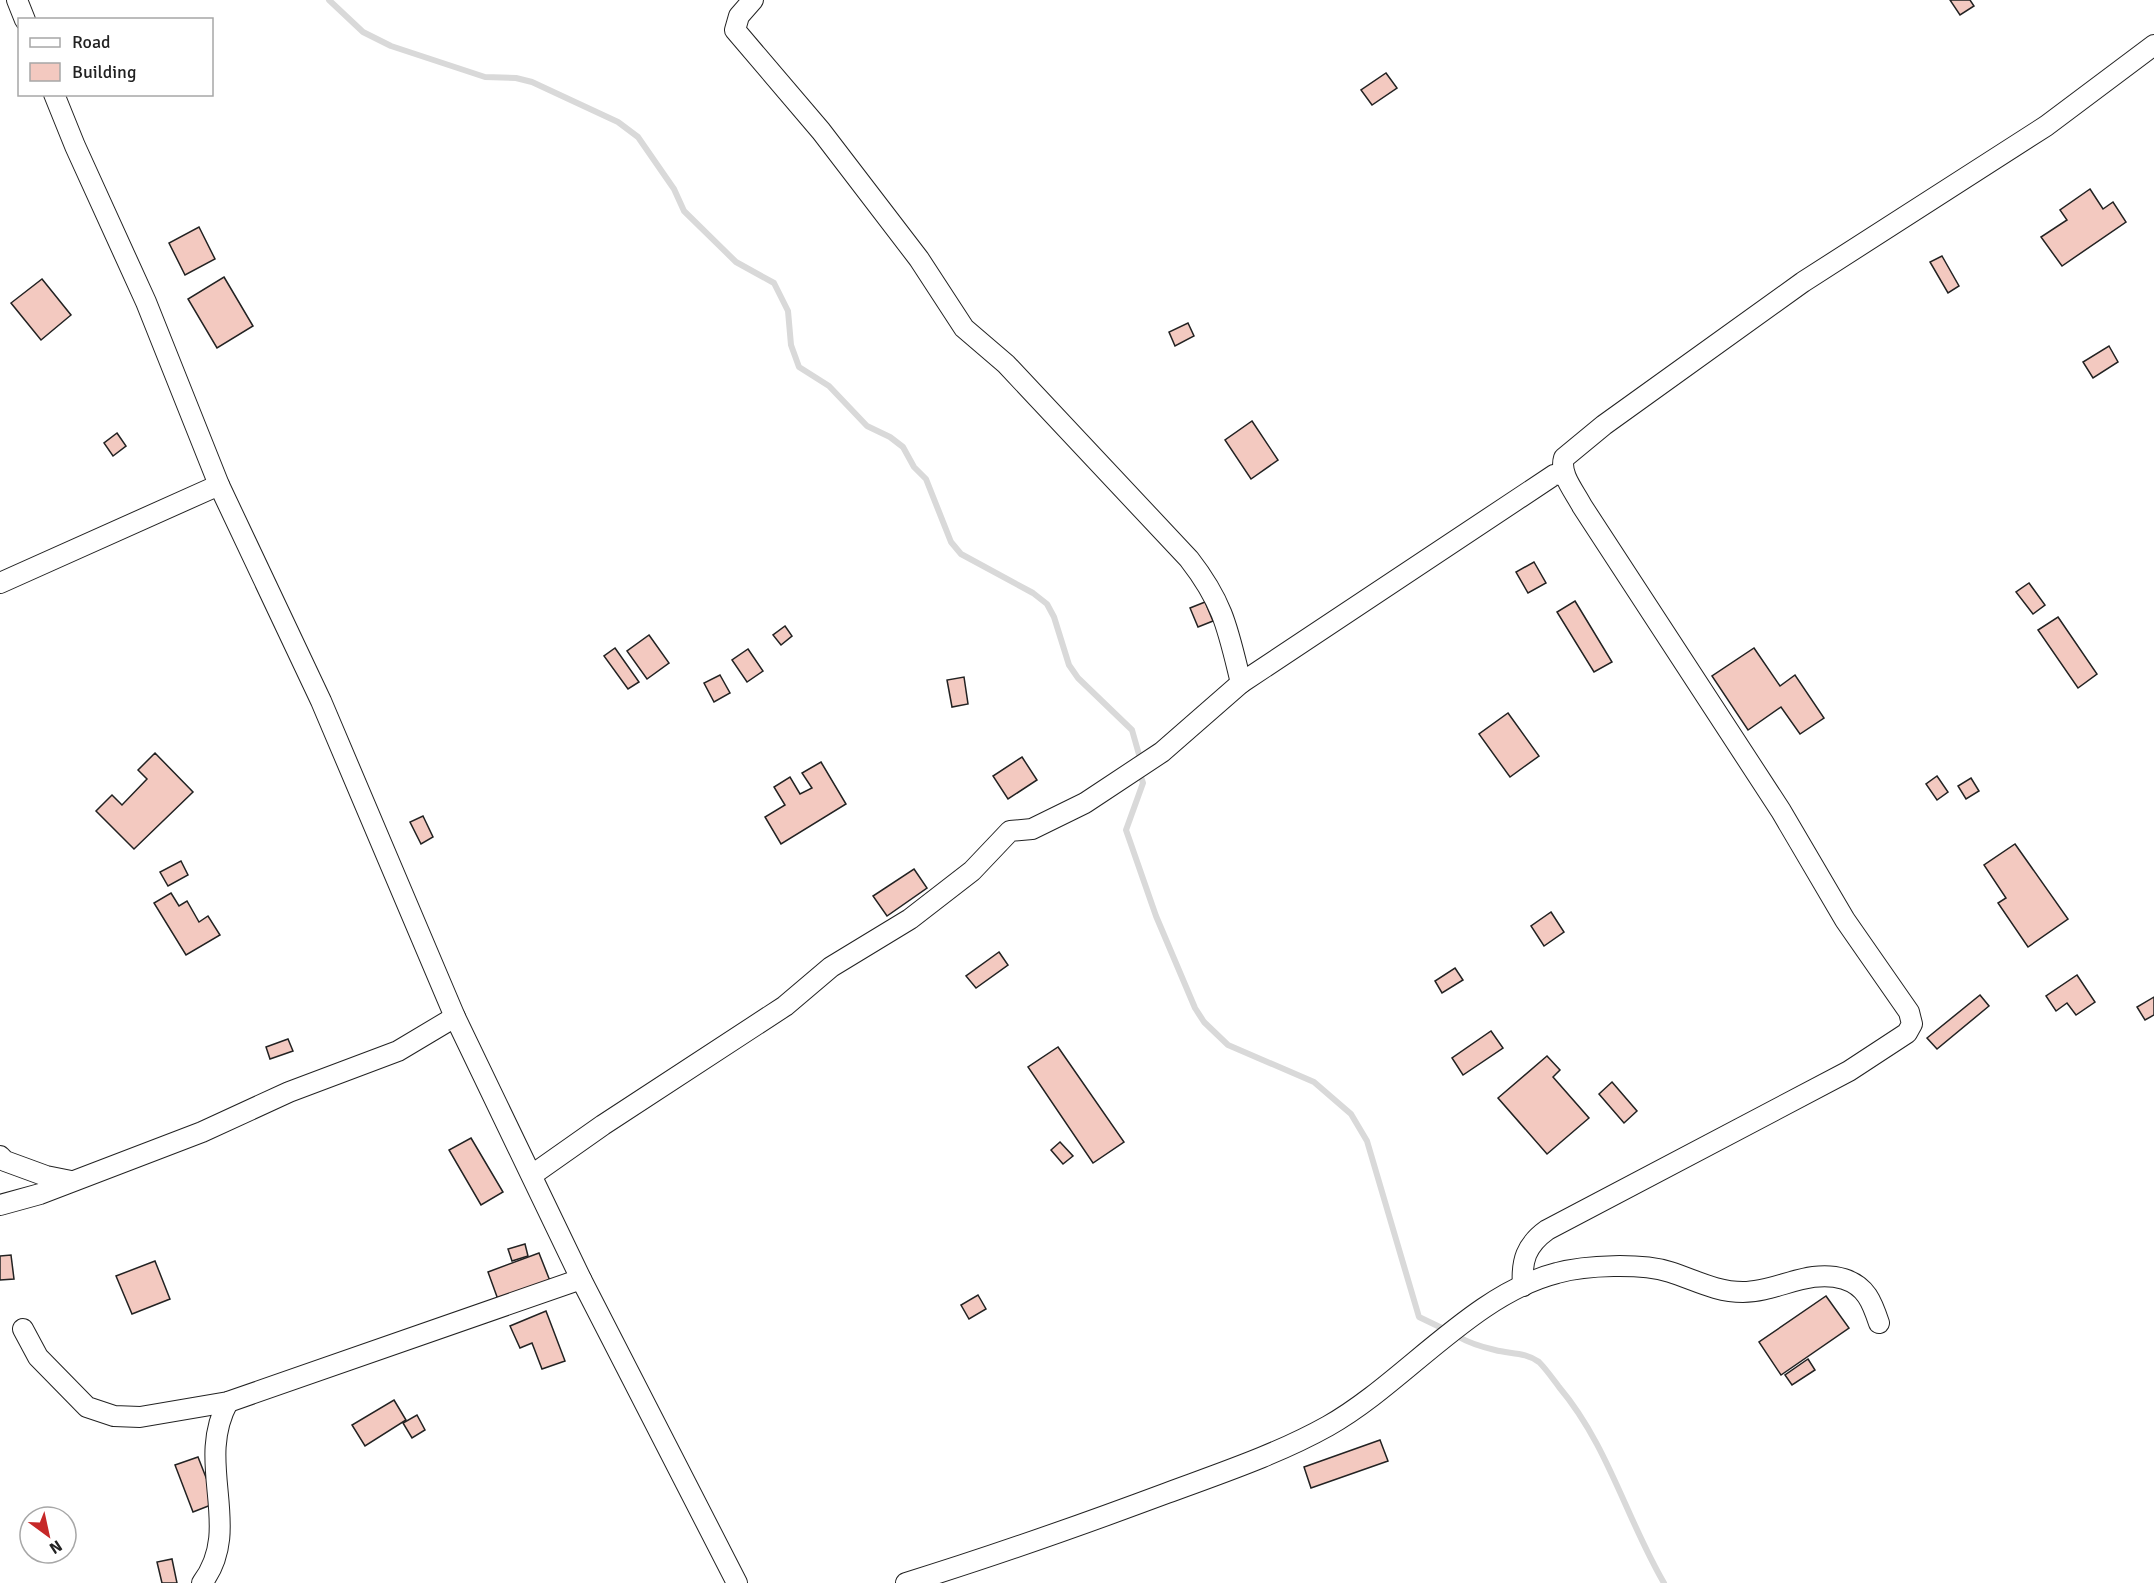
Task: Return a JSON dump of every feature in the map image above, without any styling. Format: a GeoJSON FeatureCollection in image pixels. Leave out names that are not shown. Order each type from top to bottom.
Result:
{"type":"FeatureCollection","features":[{"type":"Feature","properties":{"kind":"street"},"geometry":{"type":"LineString","coordinates":[[17,0],[24,18]]}},
{"type":"Feature","properties":{"kind":"street"},"geometry":{"type":"LineString","coordinates":[[753,0],[739,16],[735,30],[747,48],[821,131],[919,259],[964,328],[1014,372],[1189,559],[1209,584],[1226,618],[1241,683]]}},
{"type":"Feature","properties":{"kind":"street"},"geometry":{"type":"LineString","coordinates":[[1523,1286],[1524,1259],[1528,1247],[1547,1230],[1850,1071],[1907,1033],[1912,1024],[1909,1012],[1845,920],[1781,811],[1687,670],[1564,474],[1562,466],[1564,458],[1604,425],[1803,282],[2046,126],[2154,45]]}},
{"type":"Feature","properties":{"kind":"street"},"geometry":{"type":"LineString","coordinates":[[55,96],[146,302],[219,485],[321,701],[456,1017],[581,1279],[737,1583]]}},
{"type":"Feature","properties":{"kind":"street"},"geometry":{"type":"LineString","coordinates":[[532,1175],[603,1125],[785,1006],[831,967],[910,919],[972,871],[1011,831],[1032,829],[1085,803],[1162,752],[1241,683],[1554,475],[1564,474]]}},
{"type":"Feature","properties":{"kind":"street"},"geometry":{"type":"LineString","coordinates":[[0,583],[219,485]]}},
{"type":"Feature","properties":{"kind":"street"},"geometry":{"type":"LineString","coordinates":[[0,1205],[202,1132],[289,1092],[398,1051],[456,1017]]}},
{"type":"Feature","properties":{"kind":"street"},"geometry":{"type":"LineString","coordinates":[[0,1156],[5,1161],[46,1176],[71,1181]]}},
{"type":"Feature","properties":{"kind":"street"},"geometry":{"type":"LineString","coordinates":[[906,1583],[1017,1549],[1232,1469],[1326,1427],[1371,1400],[1473,1315],[1523,1286],[1556,1273],[1595,1268],[1666,1270],[1726,1292],[1768,1290],[1803,1279],[1823,1276],[1842,1278],[1859,1285],[1871,1301],[1879,1323]]}},
{"type":"Feature","properties":{"kind":"street"},"geometry":{"type":"LineString","coordinates":[[23,1329],[38,1357],[87,1407],[114,1416],[140,1417],[228,1402],[581,1279]]}},
{"type":"Feature","properties":{"kind":"street"},"geometry":{"type":"LineString","coordinates":[[202,1583],[214,1564],[218,1552],[220,1522],[214,1436],[228,1402]]}},
{"type":"Feature","properties":{"kind":"building"},"geometry":{"type":"Polygon","coordinates":[[[1950,0],[1970,0],[1974,6],[1960,15],[1950,0]]]}},
{"type":"Feature","properties":{"kind":"building"},"geometry":{"type":"Polygon","coordinates":[[[1386,73],[1397,88],[1372,105],[1361,90],[1386,73]]]}},
{"type":"Feature","properties":{"kind":"building"},"geometry":{"type":"Polygon","coordinates":[[[2090,189],[2103,209],[2113,202],[2126,222],[2062,266],[2041,237],[2067,220],[2060,210],[2090,189]]]}},
{"type":"Feature","properties":{"kind":"building"},"geometry":{"type":"Polygon","coordinates":[[[199,227],[215,259],[185,275],[169,243],[199,227]]]}},
{"type":"Feature","properties":{"kind":"building"},"geometry":{"type":"Polygon","coordinates":[[[1942,256],[1959,286],[1948,293],[1930,262],[1942,256]]]}},
{"type":"Feature","properties":{"kind":"building"},"geometry":{"type":"Polygon","coordinates":[[[224,277],[253,326],[217,348],[188,299],[224,277]]]}},
{"type":"Feature","properties":{"kind":"building"},"geometry":{"type":"Polygon","coordinates":[[[42,279],[71,315],[41,340],[11,303],[42,279]]]}},
{"type":"Feature","properties":{"kind":"building"},"geometry":{"type":"Polygon","coordinates":[[[1188,323],[1194,336],[1175,346],[1169,332],[1188,323]]]}},
{"type":"Feature","properties":{"kind":"building"},"geometry":{"type":"Polygon","coordinates":[[[2109,346],[2118,362],[2093,378],[2083,362],[2109,346]]]}},
{"type":"Feature","properties":{"kind":"building"},"geometry":{"type":"Polygon","coordinates":[[[1252,421],[1278,460],[1251,479],[1225,440],[1252,421]]]}},
{"type":"Feature","properties":{"kind":"building"},"geometry":{"type":"Polygon","coordinates":[[[117,433],[126,446],[113,456],[104,443],[117,433]]]}},
{"type":"Feature","properties":{"kind":"building"},"geometry":{"type":"Polygon","coordinates":[[[1534,562],[1546,583],[1528,593],[1516,572],[1534,562]]]}},
{"type":"Feature","properties":{"kind":"building"},"geometry":{"type":"Polygon","coordinates":[[[2029,583],[2045,605],[2033,614],[2016,592],[2029,583]]]}},
{"type":"Feature","properties":{"kind":"building"},"geometry":{"type":"Polygon","coordinates":[[[1575,601],[1612,662],[1594,672],[1557,612],[1575,601]]]}},
{"type":"Feature","properties":{"kind":"building"},"geometry":{"type":"Polygon","coordinates":[[[1205,602],[1213,621],[1198,627],[1190,608],[1205,602]]]}},
{"type":"Feature","properties":{"kind":"building"},"geometry":{"type":"Polygon","coordinates":[[[2058,617],[2097,674],[2078,688],[2038,630],[2058,617]]]}},
{"type":"Feature","properties":{"kind":"building"},"geometry":{"type":"Polygon","coordinates":[[[785,626],[792,636],[781,645],[773,635],[785,626]]]}},
{"type":"Feature","properties":{"kind":"building"},"geometry":{"type":"Polygon","coordinates":[[[649,635],[669,663],[647,679],[627,651],[649,635]]]}},
{"type":"Feature","properties":{"kind":"building"},"geometry":{"type":"Polygon","coordinates":[[[615,648],[639,682],[628,689],[604,656],[615,648]]]}},
{"type":"Feature","properties":{"kind":"building"},"geometry":{"type":"Polygon","coordinates":[[[1754,648],[1780,686],[1795,675],[1824,718],[1800,734],[1781,707],[1748,730],[1712,676],[1754,648]]]}},
{"type":"Feature","properties":{"kind":"building"},"geometry":{"type":"Polygon","coordinates":[[[748,649],[763,671],[747,682],[732,660],[748,649]]]}},
{"type":"Feature","properties":{"kind":"building"},"geometry":{"type":"Polygon","coordinates":[[[720,675],[730,693],[714,702],[704,683],[720,675]]]}},
{"type":"Feature","properties":{"kind":"building"},"geometry":{"type":"Polygon","coordinates":[[[964,677],[968,704],[952,707],[947,680],[964,677]]]}},
{"type":"Feature","properties":{"kind":"building"},"geometry":{"type":"Polygon","coordinates":[[[1508,713],[1539,756],[1510,777],[1479,734],[1508,713]]]}},
{"type":"Feature","properties":{"kind":"building"},"geometry":{"type":"Polygon","coordinates":[[[155,753],[193,792],[134,849],[96,811],[112,795],[122,805],[147,779],[138,770],[155,753]]]}},
{"type":"Feature","properties":{"kind":"building"},"geometry":{"type":"Polygon","coordinates":[[[1022,757],[1037,780],[1008,799],[993,776],[1022,757]]]}},
{"type":"Feature","properties":{"kind":"building"},"geometry":{"type":"Polygon","coordinates":[[[821,762],[846,804],[781,844],[765,817],[785,805],[774,787],[790,777],[800,794],[812,788],[802,773],[821,762]]]}},
{"type":"Feature","properties":{"kind":"building"},"geometry":{"type":"Polygon","coordinates":[[[1937,776],[1948,792],[1937,800],[1926,784],[1937,776]]]}},
{"type":"Feature","properties":{"kind":"building"},"geometry":{"type":"Polygon","coordinates":[[[1971,778],[1979,791],[1966,799],[1958,786],[1971,778]]]}},
{"type":"Feature","properties":{"kind":"building"},"geometry":{"type":"Polygon","coordinates":[[[423,816],[433,837],[421,844],[410,822],[423,816]]]}},
{"type":"Feature","properties":{"kind":"building"},"geometry":{"type":"Polygon","coordinates":[[[2015,844],[2068,919],[2028,947],[1998,903],[2006,898],[1984,865],[2015,844]]]}},
{"type":"Feature","properties":{"kind":"building"},"geometry":{"type":"Polygon","coordinates":[[[181,861],[188,875],[168,886],[160,872],[181,861]]]}},
{"type":"Feature","properties":{"kind":"building"},"geometry":{"type":"Polygon","coordinates":[[[914,869],[927,888],[887,916],[873,896],[914,869]]]}},
{"type":"Feature","properties":{"kind":"building"},"geometry":{"type":"Polygon","coordinates":[[[171,893],[179,906],[187,901],[199,922],[208,916],[220,935],[186,955],[154,903],[171,893]]]}},
{"type":"Feature","properties":{"kind":"building"},"geometry":{"type":"Polygon","coordinates":[[[1551,912],[1564,932],[1544,946],[1531,926],[1551,912]]]}},
{"type":"Feature","properties":{"kind":"building"},"geometry":{"type":"Polygon","coordinates":[[[999,952],[1008,965],[976,988],[966,976],[999,952]]]}},
{"type":"Feature","properties":{"kind":"building"},"geometry":{"type":"Polygon","coordinates":[[[1455,968],[1463,980],[1442,993],[1435,981],[1455,968]]]}},
{"type":"Feature","properties":{"kind":"building"},"geometry":{"type":"Polygon","coordinates":[[[2077,975],[2095,1002],[2076,1015],[2067,1003],[2056,1011],[2046,996],[2077,975]]]}},
{"type":"Feature","properties":{"kind":"building"},"geometry":{"type":"Polygon","coordinates":[[[1980,995],[1989,1006],[1937,1049],[1927,1038],[1980,995]]]}},
{"type":"Feature","properties":{"kind":"building"},"geometry":{"type":"Polygon","coordinates":[[[2154,997],[2154,1015],[2145,1020],[2137,1007],[2154,997]]]}},
{"type":"Feature","properties":{"kind":"building"},"geometry":{"type":"Polygon","coordinates":[[[1491,1031],[1503,1048],[1463,1075],[1452,1058],[1491,1031]]]}},
{"type":"Feature","properties":{"kind":"building"},"geometry":{"type":"Polygon","coordinates":[[[288,1039],[293,1051],[270,1059],[266,1047],[288,1039]]]}},
{"type":"Feature","properties":{"kind":"building"},"geometry":{"type":"Polygon","coordinates":[[[1058,1047],[1124,1142],[1093,1163],[1028,1067],[1058,1047]]]}},
{"type":"Feature","properties":{"kind":"building"},"geometry":{"type":"Polygon","coordinates":[[[1547,1056],[1560,1070],[1553,1077],[1589,1118],[1547,1154],[1498,1098],[1547,1056]]]}},
{"type":"Feature","properties":{"kind":"building"},"geometry":{"type":"Polygon","coordinates":[[[1612,1082],[1637,1111],[1624,1123],[1599,1094],[1612,1082]]]}},
{"type":"Feature","properties":{"kind":"building"},"geometry":{"type":"Polygon","coordinates":[[[471,1138],[503,1192],[481,1205],[449,1150],[471,1138]]]}},
{"type":"Feature","properties":{"kind":"building"},"geometry":{"type":"Polygon","coordinates":[[[1060,1142],[1073,1156],[1063,1164],[1051,1150],[1060,1142]]]}},
{"type":"Feature","properties":{"kind":"building"},"geometry":{"type":"Polygon","coordinates":[[[525,1244],[528,1256],[512,1261],[508,1249],[525,1244]]]}},
{"type":"Feature","properties":{"kind":"building"},"geometry":{"type":"Polygon","coordinates":[[[539,1253],[552,1286],[500,1305],[488,1272],[539,1253]]]}},
{"type":"Feature","properties":{"kind":"building"},"geometry":{"type":"Polygon","coordinates":[[[11,1255],[14,1279],[0,1280],[0,1256],[11,1255]]]}},
{"type":"Feature","properties":{"kind":"building"},"geometry":{"type":"Polygon","coordinates":[[[155,1261],[170,1299],[132,1314],[116,1276],[155,1261]]]}},
{"type":"Feature","properties":{"kind":"building"},"geometry":{"type":"Polygon","coordinates":[[[978,1295],[986,1309],[969,1319],[961,1305],[978,1295]]]}},
{"type":"Feature","properties":{"kind":"building"},"geometry":{"type":"Polygon","coordinates":[[[1826,1296],[1849,1328],[1781,1375],[1759,1342],[1826,1296]]]}},
{"type":"Feature","properties":{"kind":"building"},"geometry":{"type":"Polygon","coordinates":[[[546,1311],[565,1361],[542,1369],[532,1343],[520,1348],[510,1326],[546,1311]]]}},
{"type":"Feature","properties":{"kind":"building"},"geometry":{"type":"Polygon","coordinates":[[[1808,1359],[1815,1370],[1792,1385],[1785,1375],[1808,1359]]]}},
{"type":"Feature","properties":{"kind":"building"},"geometry":{"type":"Polygon","coordinates":[[[394,1400],[406,1420],[365,1446],[352,1425],[394,1400]]]}},
{"type":"Feature","properties":{"kind":"building"},"geometry":{"type":"Polygon","coordinates":[[[417,1415],[425,1430],[412,1438],[403,1423],[417,1415]]]}},
{"type":"Feature","properties":{"kind":"building"},"geometry":{"type":"Polygon","coordinates":[[[1380,1440],[1388,1461],[1311,1488],[1304,1467],[1380,1440]]]}},
{"type":"Feature","properties":{"kind":"building"},"geometry":{"type":"Polygon","coordinates":[[[198,1457],[216,1503],[193,1512],[175,1465],[198,1457]]]}},
{"type":"Feature","properties":{"kind":"building"},"geometry":{"type":"Polygon","coordinates":[[[172,1559],[177,1583],[162,1583],[157,1562],[172,1559]]]}},
{"type":"Feature","properties":{"kind":"waterway"},"geometry":{"type":"LineString","coordinates":[[329,0],[363,32],[391,46],[485,77],[516,78],[532,82],[618,122],[638,137],[674,189],[684,211],[736,262],[774,283],[788,311],[791,345],[799,367],[829,386],[867,426],[890,437],[903,447],[914,467],[926,479],[951,542],[961,554],[1033,593],[1047,604],[1054,617],[1069,665],[1078,678],[1132,730],[1140,758]]}},
{"type":"Feature","properties":{"kind":"waterway"},"geometry":{"type":"LineString","coordinates":[[1141,777],[1143,783],[1126,830],[1156,916],[1195,1008],[1204,1022],[1228,1045],[1314,1082],[1351,1114],[1367,1141],[1419,1317],[1444,1329]]}},
{"type":"Feature","properties":{"kind":"waterway"},"geometry":{"type":"LineString","coordinates":[[1457,1336],[1485,1348],[1529,1356],[1539,1362],[1576,1409],[1591,1433],[1664,1583]]}}]}
